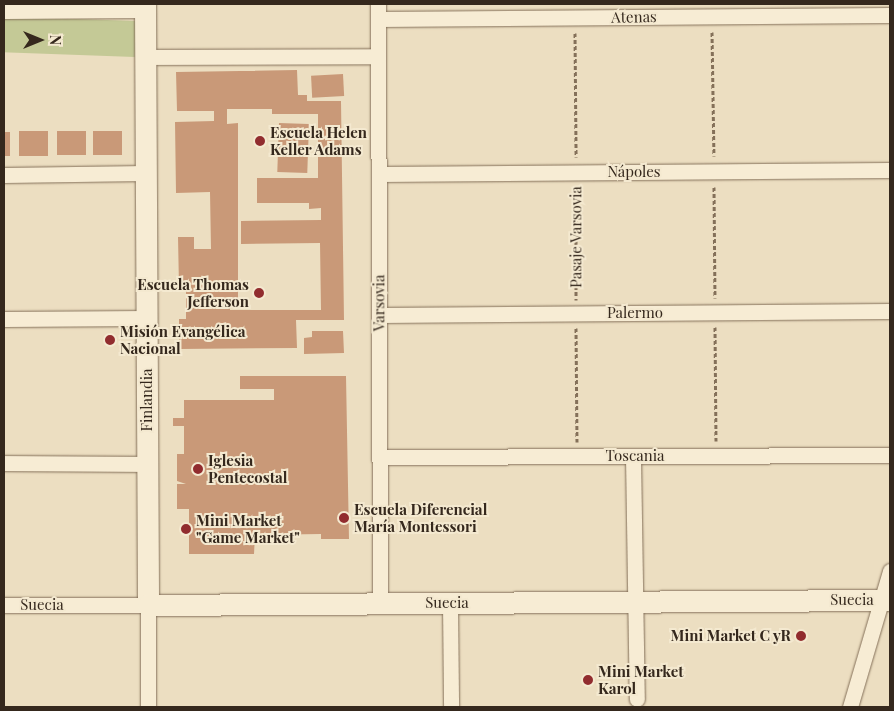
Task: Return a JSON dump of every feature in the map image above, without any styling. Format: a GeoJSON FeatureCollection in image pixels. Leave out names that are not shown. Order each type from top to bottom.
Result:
{"type":"FeatureCollection","features":[{"type":"Feature","properties":{"kind":"street"},"geometry":{"type":"LineString","coordinates":[[4,11],[145,7]]}},
{"type":"Feature","properties":{"kind":"street","name":"Finlandia"},"geometry":{"type":"LineString","coordinates":[[145,7],[148,707]]}},
{"type":"Feature","properties":{"kind":"street","name":"Atenas"},"geometry":{"type":"LineString","coordinates":[[378,11],[575,18],[890,15]]}},
{"type":"Feature","properties":{"kind":"street","name":"Varsovia"},"geometry":{"type":"LineString","coordinates":[[378,11],[380,603]]}},
{"type":"Feature","properties":{"kind":"street"},"geometry":{"type":"LineString","coordinates":[[145,57],[378,56]]}},
{"type":"Feature","properties":{"kind":"street","name":"Nápoles"},"geometry":{"type":"LineString","coordinates":[[379,174],[890,170]]}},
{"type":"Feature","properties":{"kind":"street"},"geometry":{"type":"LineString","coordinates":[[4,175],[146,174]]}},
{"type":"Feature","properties":{"kind":"street","name":"Palermo"},"geometry":{"type":"LineString","coordinates":[[379,315],[890,311]]}},
{"type":"Feature","properties":{"kind":"street"},"geometry":{"type":"LineString","coordinates":[[4,320],[146,318]]}},
{"type":"Feature","properties":{"kind":"street","name":"Toscania"},"geometry":{"type":"LineString","coordinates":[[380,457],[890,455]]}},
{"type":"Feature","properties":{"kind":"street"},"geometry":{"type":"LineString","coordinates":[[633,456],[637,698]]}},
{"type":"Feature","properties":{"kind":"street"},"geometry":{"type":"LineString","coordinates":[[4,463],[147,464]]}},
{"type":"Feature","properties":{"kind":"street"},"geometry":{"type":"LineString","coordinates":[[850,707],[886,600],[890,571]]}},
{"type":"Feature","properties":{"kind":"street","name":"Suecia"},"geometry":{"type":"LineString","coordinates":[[4,605],[886,600]]}},
{"type":"Feature","properties":{"kind":"street"},"geometry":{"type":"LineString","coordinates":[[450,603],[451,707]]}},
{"type":"Feature","properties":{"kind":"path"},"geometry":{"type":"LineString","coordinates":[[712,16],[716,456]]}},
{"type":"Feature","properties":{"kind":"path","name":"Pasaje Varsovia"},"geometry":{"type":"LineString","coordinates":[[575,18],[577,456]]}},
{"type":"Feature","properties":{"kind":"green space"},"geometry":{"type":"Polygon","coordinates":[[[4,16],[136,21],[135,57],[4,52],[4,16]]]}},
{"type":"Feature","properties":{"kind":"building"},"geometry":{"type":"Polygon","coordinates":[[[297,70],[298,95],[307,95],[307,101],[341,101],[344,320],[296,320],[297,348],[179,349],[179,319],[186,319],[186,287],[179,287],[178,237],[194,237],[194,249],[211,249],[210,192],[176,193],[175,122],[214,121],[214,111],[177,111],[176,72],[297,70]],[[227,109],[227,124],[238,123],[238,303],[230,303],[230,310],[321,310],[320,243],[241,244],[241,221],[321,220],[321,208],[309,209],[309,203],[257,203],[257,178],[318,178],[318,114],[272,114],[272,109],[227,109]]]}},
{"type":"Feature","properties":{"kind":"building"},"geometry":{"type":"Polygon","coordinates":[[[343,74],[344,96],[312,98],[311,76],[343,74]]]}},
{"type":"Feature","properties":{"kind":"building"},"geometry":{"type":"Polygon","coordinates":[[[279,123],[309,124],[307,173],[277,172],[279,123]]]}},
{"type":"Feature","properties":{"kind":"building"},"geometry":{"type":"Polygon","coordinates":[[[19,131],[48,131],[48,156],[19,156],[19,131]]]}},
{"type":"Feature","properties":{"kind":"building"},"geometry":{"type":"Polygon","coordinates":[[[57,131],[86,131],[86,155],[57,155],[57,131]]]}},
{"type":"Feature","properties":{"kind":"building"},"geometry":{"type":"Polygon","coordinates":[[[93,131],[122,131],[122,155],[93,155],[93,131]]]}},
{"type":"Feature","properties":{"kind":"building"},"geometry":{"type":"Polygon","coordinates":[[[4,132],[10,132],[10,156],[4,156],[4,132]]]}},
{"type":"Feature","properties":{"kind":"building"},"geometry":{"type":"Polygon","coordinates":[[[312,331],[343,331],[344,353],[304,354],[304,338],[312,337],[312,331]]]}},
{"type":"Feature","properties":{"kind":"building"},"geometry":{"type":"Polygon","coordinates":[[[240,376],[346,376],[349,539],[321,539],[321,534],[255,535],[254,554],[189,554],[189,509],[177,509],[177,484],[186,484],[177,481],[177,454],[184,454],[184,426],[173,426],[173,418],[184,418],[184,400],[274,400],[274,389],[240,389],[240,376]]]}},
{"type":"Feature","properties":{"kind":"place","name":"Escuela Helen Keller Adams"},"geometry":{"type":"Point","coordinates":[260,141]}},
{"type":"Feature","properties":{"kind":"place","name":"Escuela Thomas Jefferson"},"geometry":{"type":"Point","coordinates":[259,293]}},
{"type":"Feature","properties":{"kind":"place","name":"Misión Evangélica Nacional"},"geometry":{"type":"Point","coordinates":[110,340]}},
{"type":"Feature","properties":{"kind":"place","name":"Iglesia Pentecostal"},"geometry":{"type":"Point","coordinates":[198,469]}},
{"type":"Feature","properties":{"kind":"place","name":"Escuela Diferencial María Montessori"},"geometry":{"type":"Point","coordinates":[344,518]}},
{"type":"Feature","properties":{"kind":"place","name":"Mini Market \"Game Market\""},"geometry":{"type":"Point","coordinates":[186,529]}},
{"type":"Feature","properties":{"kind":"place","name":"Mini Market C yR"},"geometry":{"type":"Point","coordinates":[801,636]}},
{"type":"Feature","properties":{"kind":"place","name":"Mini Market Karol"},"geometry":{"type":"Point","coordinates":[588,680]}}]}
